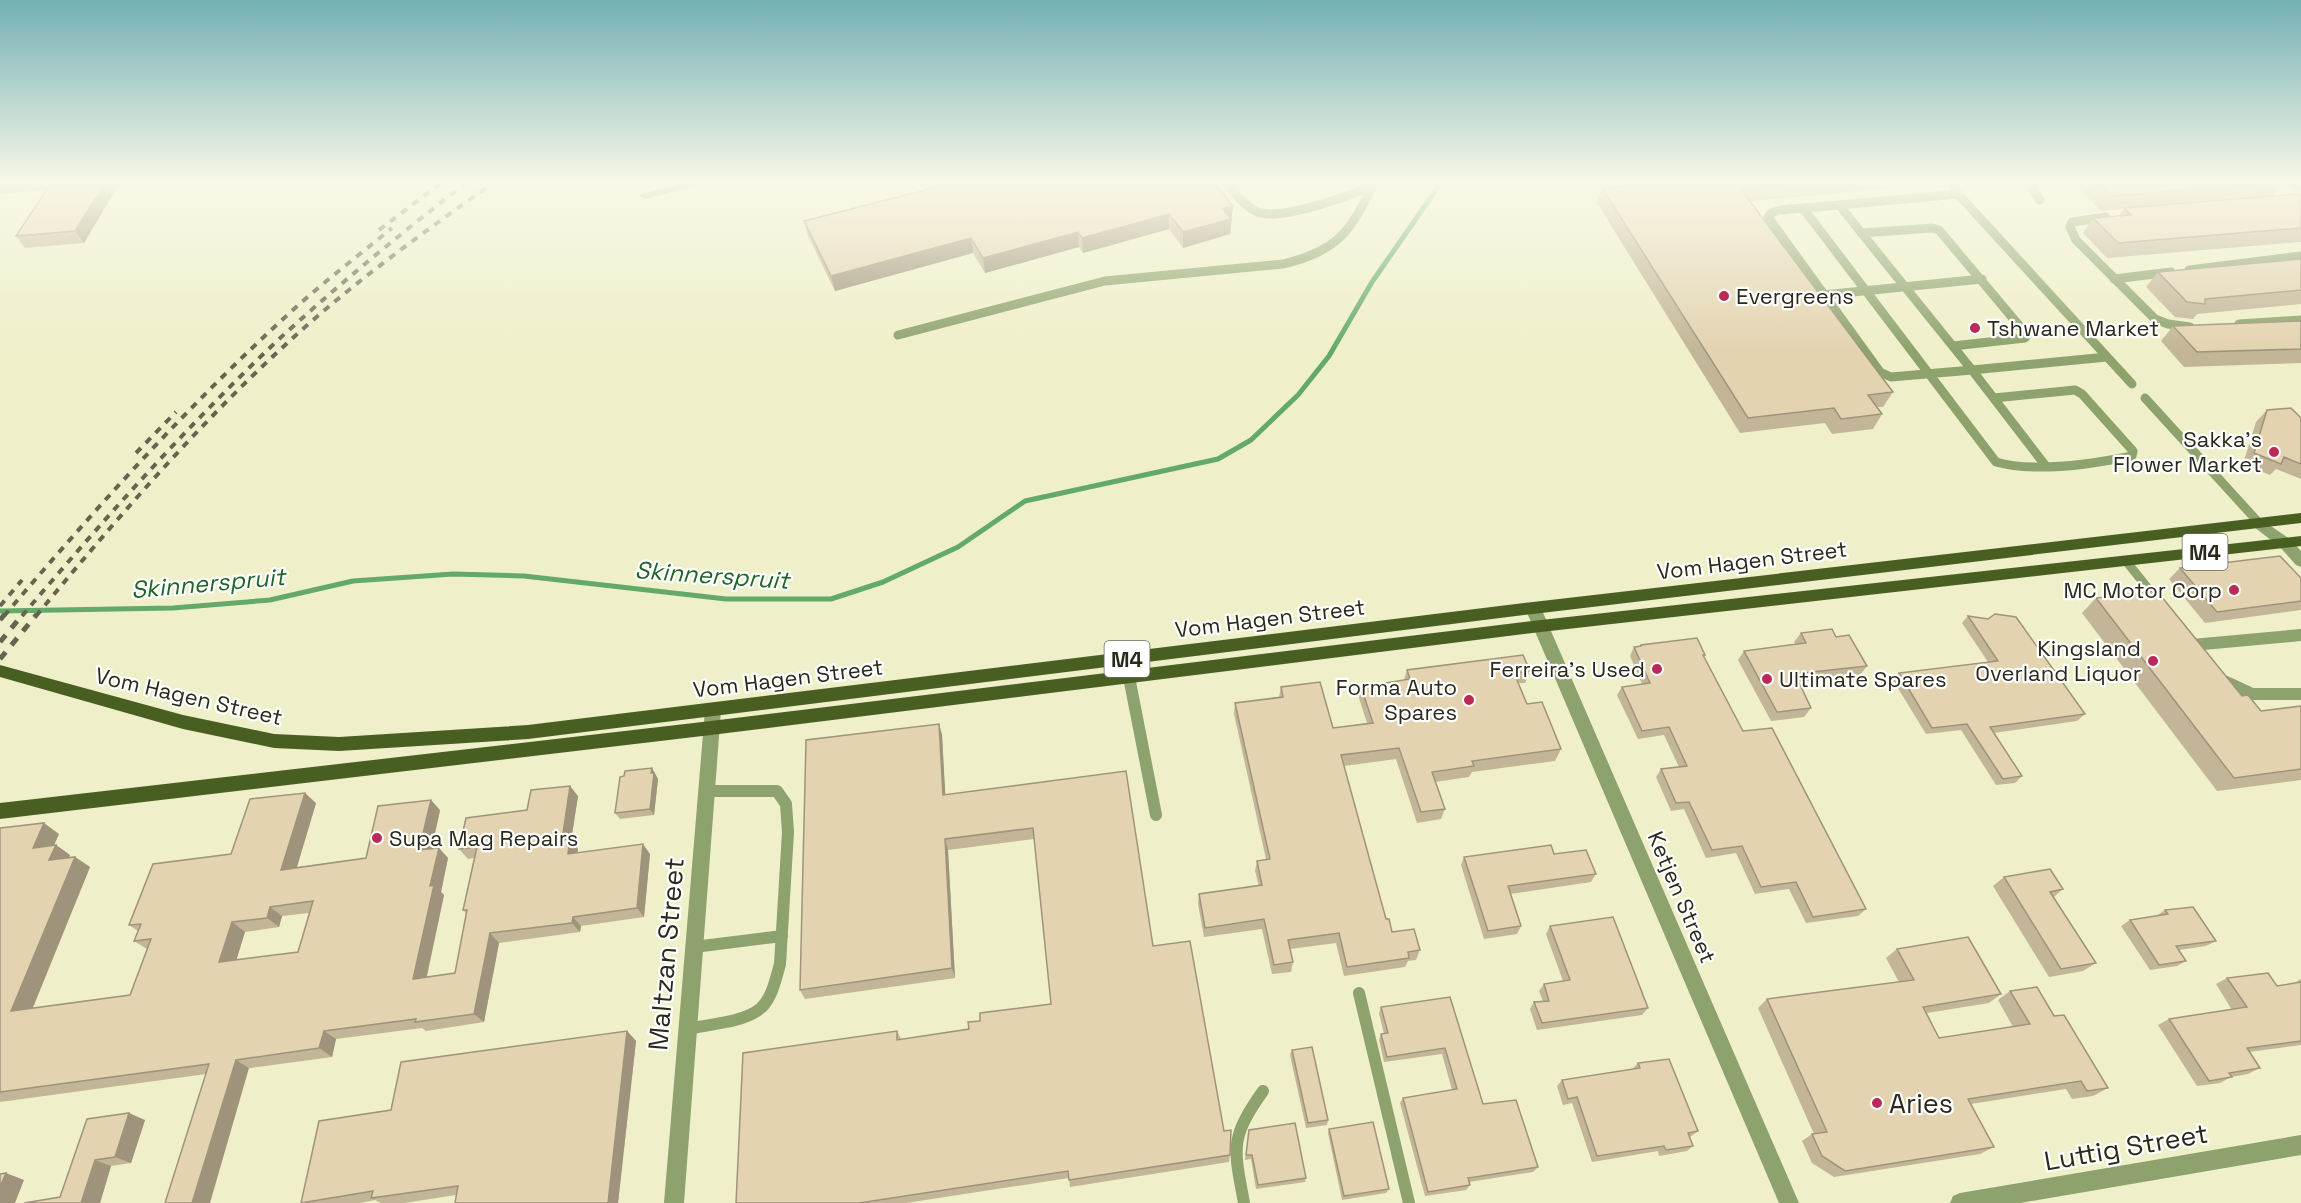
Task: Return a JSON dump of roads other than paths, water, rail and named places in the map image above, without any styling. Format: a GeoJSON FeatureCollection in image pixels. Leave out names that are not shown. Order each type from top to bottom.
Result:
{"type":"FeatureCollection","features":[{"type":"Feature","properties":{"kind":"main road","name":"Vom Hagen Street"},"geometry":{"type":"LineString","coordinates":[[0,811],[712,719],[1533,608],[2301,518]]}},
{"type":"Feature","properties":{"kind":"main road","name":"Vom Hagen Street"},"geometry":{"type":"LineString","coordinates":[[0,671],[183,722],[274,741],[339,744],[712,719],[1128,677],[1541,626],[2301,541]]}},
{"type":"Feature","properties":{"kind":"street"},"geometry":{"type":"LineString","coordinates":[[2259,523],[2284,543],[2301,561]]}},
{"type":"Feature","properties":{"kind":"street","name":"Ketjen Street"},"geometry":{"type":"LineString","coordinates":[[1533,608],[1789,1203]]}},
{"type":"Feature","properties":{"kind":"street","name":"Maltzan Street"},"geometry":{"type":"LineString","coordinates":[[674,1203],[712,719]]}},
{"type":"Feature","properties":{"kind":"street","name":"Luttig Street"},"geometry":{"type":"LineString","coordinates":[[1960,1203],[2301,1145]]}},
{"type":"Feature","properties":{"kind":"lane"},"geometry":{"type":"LineString","coordinates":[[898,335],[1106,281],[1283,264],[1302,259],[1337,239]]}},
{"type":"Feature","properties":{"kind":"lane"},"geometry":{"type":"LineString","coordinates":[[1784,239],[1880,372],[1891,377],[2107,357]]}},
{"type":"Feature","properties":{"kind":"lane"},"geometry":{"type":"LineString","coordinates":[[1827,239],[1996,462],[2003,466],[2045,465],[2132,456],[2133,451],[2082,394],[2075,390],[1994,398]]}},
{"type":"Feature","properties":{"kind":"lane"},"geometry":{"type":"LineString","coordinates":[[1867,239],[2045,465]]}},
{"type":"Feature","properties":{"kind":"lane"},"geometry":{"type":"LineString","coordinates":[[1947,239],[2027,335],[2025,338],[1953,346]]}},
{"type":"Feature","properties":{"kind":"lane"},"geometry":{"type":"LineString","coordinates":[[1999,239],[2132,384]]}},
{"type":"Feature","properties":{"kind":"lane"},"geometry":{"type":"LineString","coordinates":[[2076,239],[2155,319],[2168,324],[2199,326]]}},
{"type":"Feature","properties":{"kind":"lane"},"geometry":{"type":"LineString","coordinates":[[2114,279],[2301,256]]}},
{"type":"Feature","properties":{"kind":"lane"},"geometry":{"type":"LineString","coordinates":[[1823,295],[1982,279]]}},
{"type":"Feature","properties":{"kind":"lane"},"geometry":{"type":"LineString","coordinates":[[2233,324],[2301,320]]}},
{"type":"Feature","properties":{"kind":"lane"},"geometry":{"type":"LineString","coordinates":[[2145,398],[2259,523]]}},
{"type":"Feature","properties":{"kind":"lane"},"geometry":{"type":"LineString","coordinates":[[2126,561],[2163,607]]}},
{"type":"Feature","properties":{"kind":"lane"},"geometry":{"type":"LineString","coordinates":[[2192,644],[2301,635]]}},
{"type":"Feature","properties":{"kind":"lane"},"geometry":{"type":"LineString","coordinates":[[2217,674],[2243,693],[2270,696],[2301,694]]}},
{"type":"Feature","properties":{"kind":"lane"},"geometry":{"type":"LineString","coordinates":[[1128,677],[1156,815]]}},
{"type":"Feature","properties":{"kind":"lane"},"geometry":{"type":"LineString","coordinates":[[687,1029],[746,1016],[762,1007],[774,985],[780,964],[788,832],[786,804],[777,791],[762,789],[706,791]]}},
{"type":"Feature","properties":{"kind":"lane"},"geometry":{"type":"LineString","coordinates":[[694,947],[782,936]]}},
{"type":"Feature","properties":{"kind":"lane"},"geometry":{"type":"LineString","coordinates":[[1359,993],[1409,1203]]}},
{"type":"Feature","properties":{"kind":"lane"},"geometry":{"type":"LineString","coordinates":[[1244,1203],[1236,1152],[1238,1137],[1242,1123],[1263,1091]]}},
{"type":"Feature","properties":{"kind":"waterway","name":"Skinnerspruit"},"geometry":{"type":"LineString","coordinates":[[0,611],[173,608],[270,600],[353,581],[453,574],[524,576],[726,599],[831,599],[883,582],[958,547],[1025,501],[1218,459],[1251,440],[1298,395],[1329,356],[1372,282],[1402,239]]}},
{"type":"Feature","properties":{"kind":"railway"},"geometry":{"type":"LineString","coordinates":[[4,616],[108,497],[217,382],[306,299],[378,239]]}},
{"type":"Feature","properties":{"kind":"railway"},"geometry":{"type":"LineString","coordinates":[[22,616],[83,544],[211,406],[278,340],[395,239]]}},
{"type":"Feature","properties":{"kind":"railway"},"geometry":{"type":"LineString","coordinates":[[36,616],[161,471],[260,368],[319,315],[416,239]]}},
{"type":"Feature","properties":{"kind":"railway"},"geometry":{"type":"LineString","coordinates":[[136,453],[176,412]]}},
{"type":"Feature","properties":{"kind":"railway"},"geometry":{"type":"LineString","coordinates":[[0,606],[22,580]]}},
{"type":"Feature","properties":{"kind":"railway"},"geometry":{"type":"LineString","coordinates":[[0,620],[5,614]]}},
{"type":"Feature","properties":{"kind":"railway"},"geometry":{"type":"LineString","coordinates":[[0,642],[23,614]]}},
{"type":"Feature","properties":{"kind":"railway"},"geometry":{"type":"LineString","coordinates":[[0,659],[37,614]]}},
{"type":"Feature","properties":{"kind":"place","name":"Evergreens"},"geometry":{"type":"Point","coordinates":[1724,296]}},
{"type":"Feature","properties":{"kind":"place","name":"Tshwane Market"},"geometry":{"type":"Point","coordinates":[1975,328]}},
{"type":"Feature","properties":{"kind":"place","name":"Sakka's Flower Market"},"geometry":{"type":"Point","coordinates":[2274,452]}},
{"type":"Feature","properties":{"kind":"place","name":"MC Motor Corp"},"geometry":{"type":"Point","coordinates":[2234,590]}},
{"type":"Feature","properties":{"kind":"place","name":"Kingsland Overland Liquor"},"geometry":{"type":"Point","coordinates":[2153,661]}},
{"type":"Feature","properties":{"kind":"place","name":"Ferreira's Used"},"geometry":{"type":"Point","coordinates":[1657,669]}},
{"type":"Feature","properties":{"kind":"place","name":"Ultimate Spares"},"geometry":{"type":"Point","coordinates":[1767,679]}},
{"type":"Feature","properties":{"kind":"place","name":"Forma Auto Spares"},"geometry":{"type":"Point","coordinates":[1469,700]}},
{"type":"Feature","properties":{"kind":"place","name":"Supa Mag Repairs"},"geometry":{"type":"Point","coordinates":[377,838]}},
{"type":"Feature","properties":{"kind":"place","name":"Aries"},"geometry":{"type":"Point","coordinates":[1877,1103]}}]}
